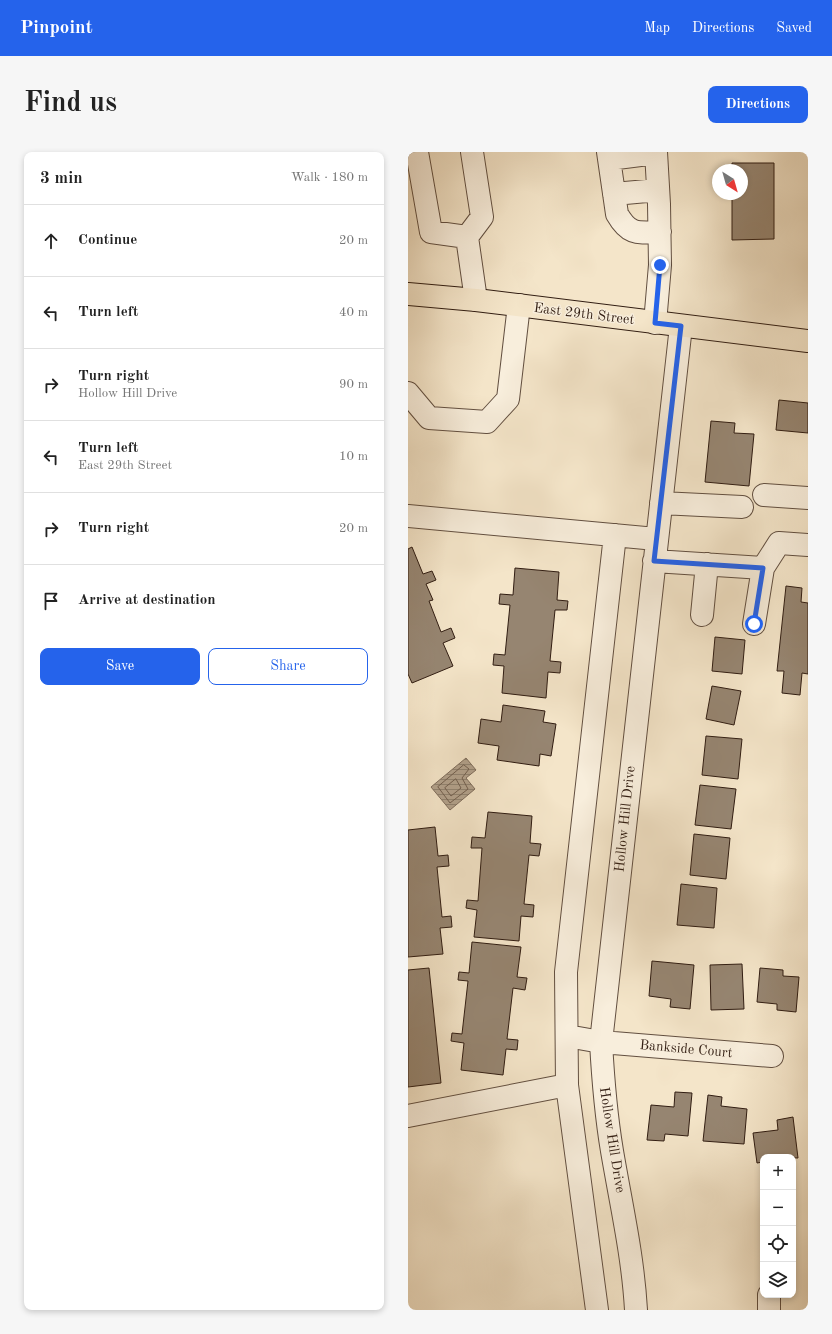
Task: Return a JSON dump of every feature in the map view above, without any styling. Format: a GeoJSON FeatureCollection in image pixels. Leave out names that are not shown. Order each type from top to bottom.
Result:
{"type":"FeatureCollection","features":[{"type":"Feature","properties":{"kind":"main road","name":"East 29th Street"},"geometry":{"type":"LineString","coordinates":[[408,294],[476,300],[808,341]]}},
{"type":"Feature","properties":{"kind":"street"},"geometry":{"type":"LineString","coordinates":[[417,152],[431,232],[467,237]]}},
{"type":"Feature","properties":{"kind":"street"},"geometry":{"type":"LineString","coordinates":[[472,152],[482,217],[467,237],[476,300]]}},
{"type":"Feature","properties":{"kind":"street"},"geometry":{"type":"LineString","coordinates":[[655,323],[660,265],[660,232],[656,153],[608,156],[617,214],[629,230],[638,233],[660,232]]}},
{"type":"Feature","properties":{"kind":"street"},"geometry":{"type":"LineString","coordinates":[[614,194],[658,190]]}},
{"type":"Feature","properties":{"kind":"street"},"geometry":{"type":"LineString","coordinates":[[408,393],[429,418],[487,422],[508,399],[520,306]]}},
{"type":"Feature","properties":{"kind":"street","name":"Hollow Hill Drive"},"geometry":{"type":"LineString","coordinates":[[636,1310],[628,1234],[612,1150],[604,1094],[601,1042],[681,326]]}},
{"type":"Feature","properties":{"kind":"street"},"geometry":{"type":"LineString","coordinates":[[764,495],[808,498]]}},
{"type":"Feature","properties":{"kind":"street"},"geometry":{"type":"LineString","coordinates":[[661,503],[742,507]]}},
{"type":"Feature","properties":{"kind":"street"},"geometry":{"type":"LineString","coordinates":[[408,516],[656,539]]}},
{"type":"Feature","properties":{"kind":"street"},"geometry":{"type":"LineString","coordinates":[[597,1310],[567,1085],[566,972],[614,536]]}},
{"type":"Feature","properties":{"kind":"street"},"geometry":{"type":"LineString","coordinates":[[754,624],[763,568],[779,543],[808,545]]}},
{"type":"Feature","properties":{"kind":"street"},"geometry":{"type":"LineString","coordinates":[[654,561],[763,568]]}},
{"type":"Feature","properties":{"kind":"street"},"geometry":{"type":"LineString","coordinates":[[702,615],[707,564]]}},
{"type":"Feature","properties":{"kind":"street","name":"Bankside Court"},"geometry":{"type":"LineString","coordinates":[[567,1036],[601,1042],[772,1056]]}},
{"type":"Feature","properties":{"kind":"street"},"geometry":{"type":"LineString","coordinates":[[408,1116],[567,1085]]}},
{"type":"Feature","properties":{"kind":"street"},"geometry":{"type":"LineString","coordinates":[[769,1298],[769,1310]]}},
{"type":"Feature","properties":{"kind":"water"},"geometry":{"type":"Polygon","coordinates":[[[466,758],[476,770],[466,778],[475,789],[450,810],[431,787],[466,758]]]}},
{"type":"Feature","properties":{"kind":"building"},"geometry":{"type":"Polygon","coordinates":[[[774,163],[774,239],[732,240],[732,200],[748,200],[748,164],[732,164],[774,163]]]}},
{"type":"Feature","properties":{"kind":"building"},"geometry":{"type":"Polygon","coordinates":[[[779,400],[808,403],[808,433],[776,430],[779,400]]]}},
{"type":"Feature","properties":{"kind":"building"},"geometry":{"type":"Polygon","coordinates":[[[711,421],[735,423],[734,433],[754,434],[749,486],[705,482],[711,421]]]}},
{"type":"Feature","properties":{"kind":"building"},"geometry":{"type":"Polygon","coordinates":[[[412,547],[423,574],[432,571],[436,580],[426,584],[433,600],[429,601],[441,632],[451,628],[455,638],[443,643],[453,666],[412,683],[408,674],[408,549],[412,547]]]}},
{"type":"Feature","properties":{"kind":"building"},"geometry":{"type":"Polygon","coordinates":[[[515,568],[559,572],[557,600],[568,601],[567,610],[555,610],[550,661],[561,662],[560,673],[548,672],[546,698],[502,693],[504,666],[493,665],[494,654],[505,655],[510,605],[499,604],[500,594],[513,595],[515,568]]]}},
{"type":"Feature","properties":{"kind":"building"},"geometry":{"type":"Polygon","coordinates":[[[786,586],[802,588],[801,602],[808,603],[808,674],[802,673],[800,695],[782,693],[784,671],[777,671],[786,586]]]}},
{"type":"Feature","properties":{"kind":"building"},"geometry":{"type":"Polygon","coordinates":[[[715,637],[745,640],[742,674],[712,671],[715,637]]]}},
{"type":"Feature","properties":{"kind":"building"},"geometry":{"type":"Polygon","coordinates":[[[712,686],[741,691],[734,725],[706,719],[712,686]]]}},
{"type":"Feature","properties":{"kind":"building"},"geometry":{"type":"Polygon","coordinates":[[[503,705],[545,711],[543,722],[556,724],[551,756],[540,754],[539,766],[497,760],[499,746],[478,743],[481,719],[501,722],[503,705]]]}},
{"type":"Feature","properties":{"kind":"building"},"geometry":{"type":"Polygon","coordinates":[[[706,736],[742,739],[738,779],[702,775],[706,736]]]}},
{"type":"Feature","properties":{"kind":"building"},"geometry":{"type":"Polygon","coordinates":[[[700,785],[736,789],[731,829],[695,825],[700,785]]]}},
{"type":"Feature","properties":{"kind":"building"},"geometry":{"type":"Polygon","coordinates":[[[488,812],[532,816],[530,843],[541,844],[539,856],[529,855],[524,904],[534,905],[533,917],[521,916],[519,941],[474,937],[477,910],[466,908],[467,900],[478,901],[482,848],[471,848],[472,837],[485,838],[488,812]]]}},
{"type":"Feature","properties":{"kind":"building"},"geometry":{"type":"Polygon","coordinates":[[[435,827],[438,856],[448,855],[449,866],[437,867],[442,917],[451,916],[452,927],[440,928],[443,954],[408,957],[408,830],[435,827]]]}},
{"type":"Feature","properties":{"kind":"building"},"geometry":{"type":"Polygon","coordinates":[[[694,834],[730,838],[726,879],[690,875],[694,834]]]}},
{"type":"Feature","properties":{"kind":"building"},"geometry":{"type":"Polygon","coordinates":[[[681,884],[717,888],[714,928],[677,925],[681,884]]]}},
{"type":"Feature","properties":{"kind":"building"},"geometry":{"type":"Polygon","coordinates":[[[472,942],[521,947],[517,977],[527,978],[525,990],[513,988],[507,1039],[518,1040],[517,1050],[506,1049],[503,1075],[461,1070],[464,1043],[451,1041],[452,1033],[462,1034],[468,981],[458,980],[459,972],[469,973],[472,942]]]}},
{"type":"Feature","properties":{"kind":"building"},"geometry":{"type":"Polygon","coordinates":[[[652,961],[694,965],[690,1009],[670,1007],[671,999],[649,996],[652,961]]]}},
{"type":"Feature","properties":{"kind":"building"},"geometry":{"type":"Polygon","coordinates":[[[742,964],[744,1009],[711,1010],[710,965],[742,964]]]}},
{"type":"Feature","properties":{"kind":"building"},"geometry":{"type":"Polygon","coordinates":[[[429,968],[441,1083],[408,1087],[408,970],[429,968]]]}},
{"type":"Feature","properties":{"kind":"building"},"geometry":{"type":"Polygon","coordinates":[[[760,968],[783,970],[783,976],[799,977],[796,1012],[777,1010],[777,1004],[757,1002],[760,968]]]}},
{"type":"Feature","properties":{"kind":"building"},"geometry":{"type":"Polygon","coordinates":[[[675,1092],[692,1093],[688,1136],[665,1134],[664,1141],[647,1140],[651,1105],[674,1107],[675,1092]]]}},
{"type":"Feature","properties":{"kind":"building"},"geometry":{"type":"Polygon","coordinates":[[[708,1095],[722,1097],[721,1106],[747,1109],[744,1144],[703,1141],[708,1095]]]}},
{"type":"Feature","properties":{"kind":"building"},"geometry":{"type":"Polygon","coordinates":[[[793,1117],[798,1158],[796,1158],[796,1154],[760,1154],[760,1162],[757,1163],[753,1133],[778,1130],[777,1120],[793,1117]]]}},
{"type":"Feature","properties":{"kind":"route"},"geometry":{"type":"LineString","coordinates":[[660,265],[655,323],[681,326],[654,561],[763,568],[754,624]]}}]}
